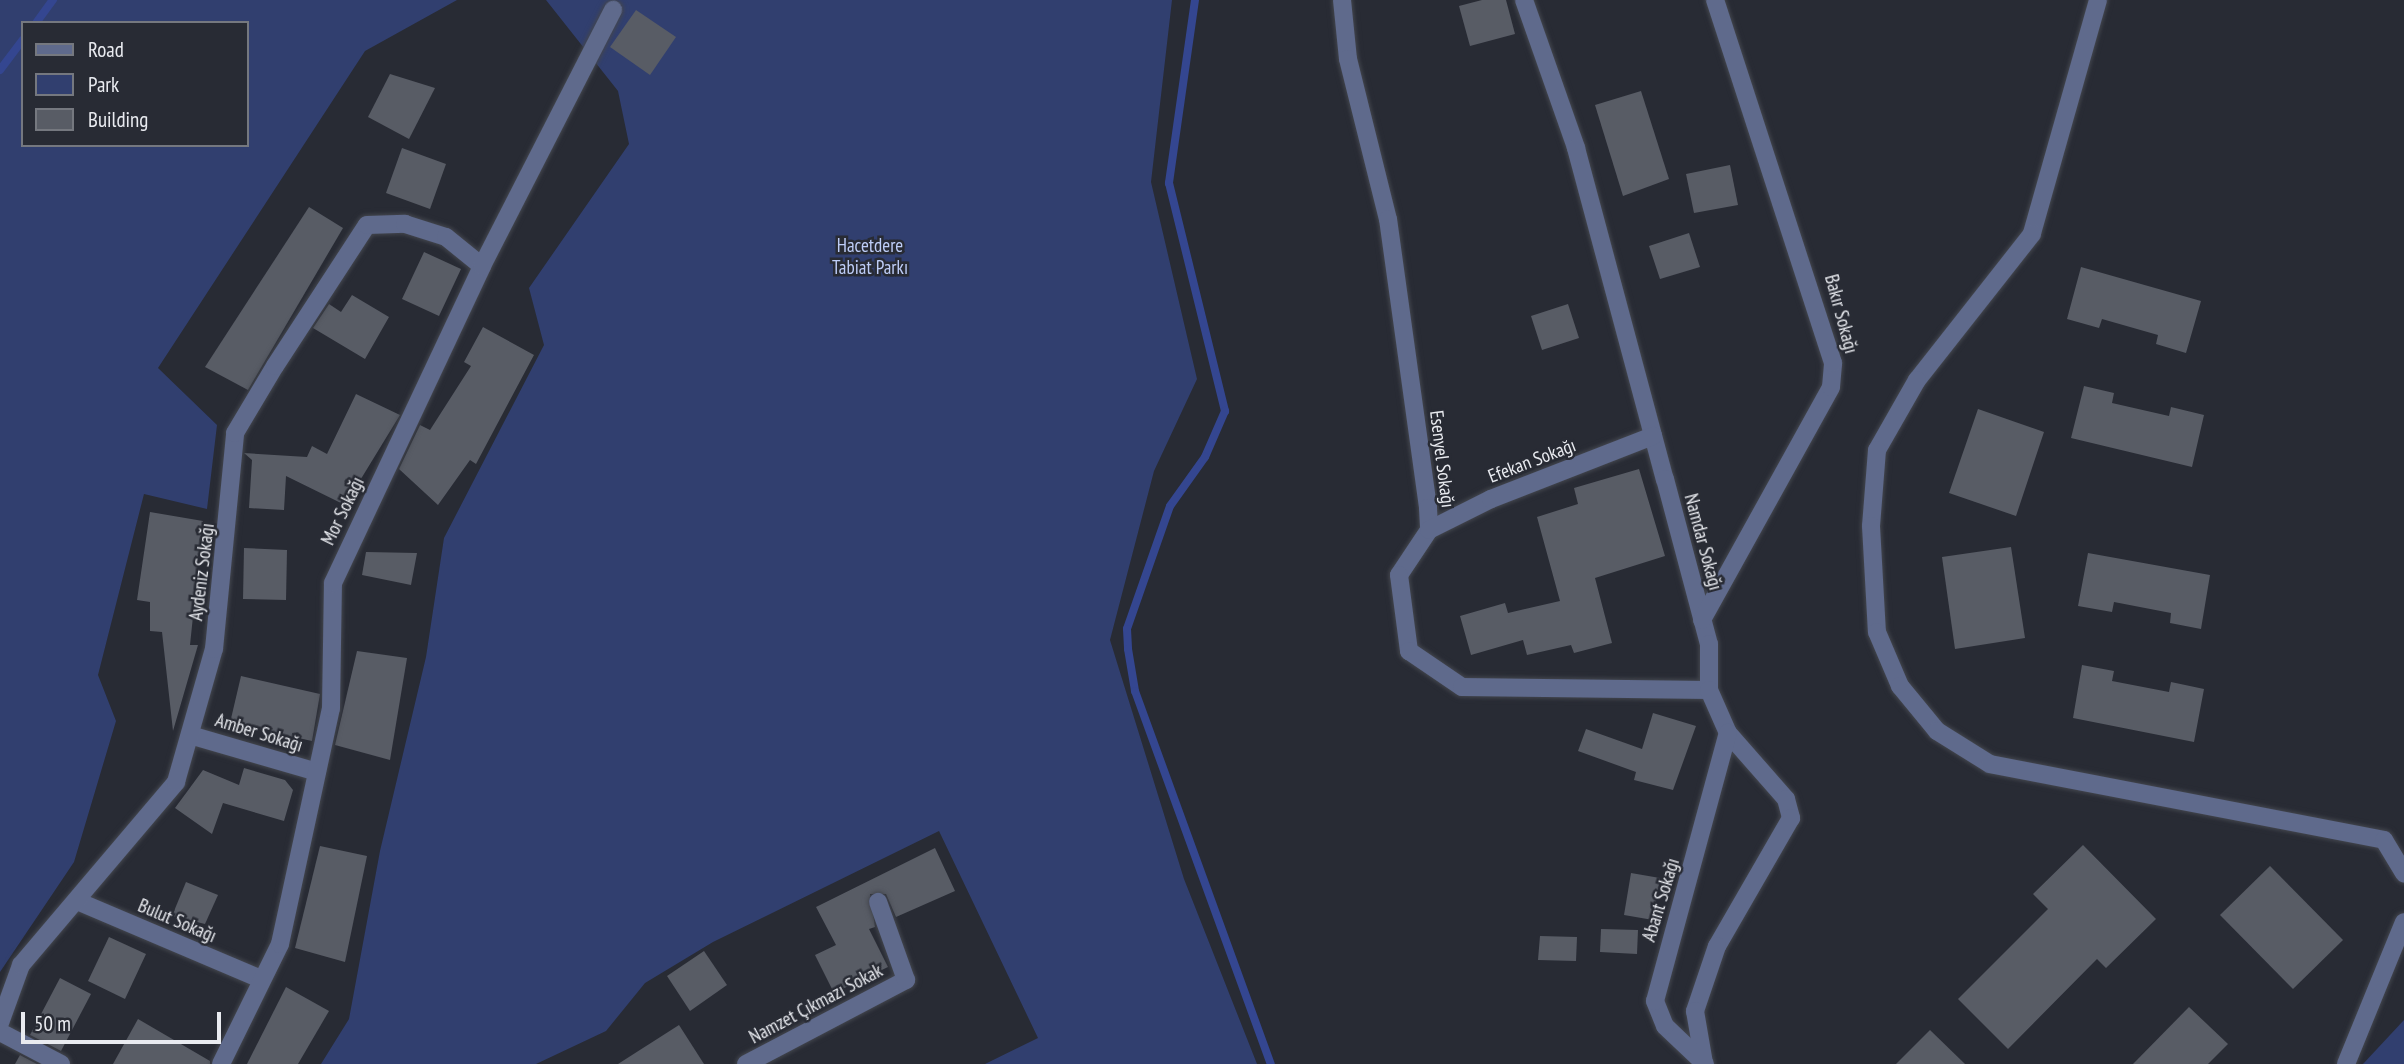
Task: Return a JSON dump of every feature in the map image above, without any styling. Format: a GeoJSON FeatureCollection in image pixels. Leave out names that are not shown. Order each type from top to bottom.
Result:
{"type":"FeatureCollection","features":[{"type":"Feature","properties":{"kind":"street","name":"Esenyel Sokağı"},"geometry":{"type":"LineString","coordinates":[[1342,0],[1348,59],[1388,219],[1429,530],[1399,575],[1409,651],[1462,687],[1709,690]]}},
{"type":"Feature","properties":{"kind":"street","name":"Namdar Sokağı"},"geometry":{"type":"LineString","coordinates":[[1524,0],[1576,148],[1702,620],[1709,690],[1728,733],[1786,799],[1791,818],[1717,946],[1695,1012],[1704,1063]]}},
{"type":"Feature","properties":{"kind":"street","name":"Bakır Sokağı"},"geometry":{"type":"LineString","coordinates":[[1702,620],[1826,396],[1833,363],[1715,0]]}},
{"type":"Feature","properties":{"kind":"street"},"geometry":{"type":"LineString","coordinates":[[2098,0],[2032,234],[1917,380],[1877,450],[1871,526],[1877,632],[1900,686],[1937,731],[1990,764],[2384,840],[2404,873]]}},
{"type":"Feature","properties":{"kind":"street","name":"Mor Sokağı"},"geometry":{"type":"LineString","coordinates":[[221,1064],[280,944],[331,708],[332,583],[482,266],[613,9]]}},
{"type":"Feature","properties":{"kind":"street","name":"Aydeniz Sokağı"},"geometry":{"type":"LineString","coordinates":[[0,1023],[21,965],[176,782],[214,649],[235,433],[275,366],[366,225],[405,224],[446,237],[482,266]]}},
{"type":"Feature","properties":{"kind":"street","name":"Efekan Sokağı"},"geometry":{"type":"LineString","coordinates":[[1429,530],[1653,436]]}},
{"type":"Feature","properties":{"kind":"street","name":"Abant Sokağı"},"geometry":{"type":"LineString","coordinates":[[1704,1063],[1665,1026],[1655,1001],[1728,733]]}},
{"type":"Feature","properties":{"kind":"street","name":"Amber Sokağı"},"geometry":{"type":"LineString","coordinates":[[190,734],[317,772]]}},
{"type":"Feature","properties":{"kind":"street","name":"Bulut Sokağı"},"geometry":{"type":"LineString","coordinates":[[77,901],[261,979]]}},
{"type":"Feature","properties":{"kind":"street","name":"Namzet Çıkmazı Sokak"},"geometry":{"type":"LineString","coordinates":[[746,1064],[906,980],[878,902]]}},
{"type":"Feature","properties":{"kind":"street"},"geometry":{"type":"LineString","coordinates":[[2346,1064],[2404,922]]}},
{"type":"Feature","properties":{"kind":"street"},"geometry":{"type":"LineString","coordinates":[[0,1032],[61,1064]]}},
{"type":"Feature","properties":{"kind":"green space"},"geometry":{"type":"Polygon","coordinates":[[[0,0],[457,0],[365,51],[158,368],[217,425],[207,509],[144,494],[98,675],[116,721],[74,862],[0,972],[0,0]]]}},
{"type":"Feature","properties":{"kind":"green space","name":"Hacetdere Tabiat Parkı"},"geometry":{"type":"Polygon","coordinates":[[[546,0],[1172,0],[1151,182],[1197,379],[1154,471],[1110,640],[1184,879],[1257,1064],[985,1064],[1038,1038],[939,831],[713,942],[645,983],[606,1031],[536,1064],[321,1064],[349,1019],[380,851],[426,657],[444,538],[544,345],[529,288],[629,144],[618,91],[546,0]]]}},
{"type":"Feature","properties":{"kind":"green space"},"geometry":{"type":"Polygon","coordinates":[[[2404,1020],[2404,1064],[2363,1064],[2404,1020]]]}},
{"type":"Feature","properties":{"kind":"building"},"geometry":{"type":"Polygon","coordinates":[[[1482,0],[1506,0],[1515,34],[1470,46],[1459,6],[1482,0]]]}},
{"type":"Feature","properties":{"kind":"building"},"geometry":{"type":"Polygon","coordinates":[[[636,10],[676,37],[650,75],[610,47],[636,10]]]}},
{"type":"Feature","properties":{"kind":"building"},"geometry":{"type":"Polygon","coordinates":[[[390,74],[435,88],[409,139],[368,117],[390,74]]]}},
{"type":"Feature","properties":{"kind":"building"},"geometry":{"type":"Polygon","coordinates":[[[1641,91],[1669,179],[1623,196],[1595,105],[1641,91]]]}},
{"type":"Feature","properties":{"kind":"building"},"geometry":{"type":"Polygon","coordinates":[[[402,148],[446,164],[430,209],[386,193],[402,148]]]}},
{"type":"Feature","properties":{"kind":"building"},"geometry":{"type":"Polygon","coordinates":[[[1730,165],[1738,205],[1694,213],[1686,174],[1730,165]]]}},
{"type":"Feature","properties":{"kind":"building"},"geometry":{"type":"Polygon","coordinates":[[[309,207],[343,228],[248,390],[205,367],[309,207]]]}},
{"type":"Feature","properties":{"kind":"building"},"geometry":{"type":"Polygon","coordinates":[[[1689,233],[1700,267],[1660,279],[1649,246],[1689,233]]]}},
{"type":"Feature","properties":{"kind":"building"},"geometry":{"type":"Polygon","coordinates":[[[424,252],[461,269],[439,316],[402,299],[424,252]]]}},
{"type":"Feature","properties":{"kind":"building"},"geometry":{"type":"Polygon","coordinates":[[[2081,267],[2201,301],[2186,353],[2156,344],[2158,335],[2102,319],[2099,328],[2067,319],[2081,267]]]}},
{"type":"Feature","properties":{"kind":"building"},"geometry":{"type":"Polygon","coordinates":[[[352,295],[389,317],[365,359],[313,328],[329,304],[341,312],[352,295]]]}},
{"type":"Feature","properties":{"kind":"building"},"geometry":{"type":"Polygon","coordinates":[[[1568,304],[1579,338],[1542,350],[1531,316],[1568,304]]]}},
{"type":"Feature","properties":{"kind":"building"},"geometry":{"type":"Polygon","coordinates":[[[483,327],[534,355],[476,464],[470,460],[438,505],[399,469],[420,425],[430,430],[471,366],[464,362],[483,327]]]}},
{"type":"Feature","properties":{"kind":"building"},"geometry":{"type":"Polygon","coordinates":[[[2084,386],[2114,393],[2112,403],[2169,416],[2171,407],[2204,415],[2192,467],[2071,438],[2084,386]]]}},
{"type":"Feature","properties":{"kind":"building"},"geometry":{"type":"Polygon","coordinates":[[[356,394],[400,415],[345,505],[286,476],[284,510],[249,508],[252,460],[244,453],[307,457],[312,446],[327,454],[356,394]]]}},
{"type":"Feature","properties":{"kind":"building"},"geometry":{"type":"Polygon","coordinates":[[[1978,409],[2044,432],[2016,516],[1949,493],[1978,409]]]}},
{"type":"Feature","properties":{"kind":"building"},"geometry":{"type":"Polygon","coordinates":[[[1639,469],[1665,556],[1595,578],[1612,643],[1574,653],[1571,645],[1527,655],[1523,640],[1471,655],[1460,616],[1505,603],[1508,613],[1560,601],[1537,517],[1578,504],[1574,488],[1639,469]]]}},
{"type":"Feature","properties":{"kind":"building"},"geometry":{"type":"Polygon","coordinates":[[[150,512],[203,521],[190,645],[198,645],[173,731],[162,632],[150,631],[150,602],[137,600],[150,512]]]}},
{"type":"Feature","properties":{"kind":"building"},"geometry":{"type":"Polygon","coordinates":[[[2011,547],[2025,638],[1955,649],[1942,557],[2011,547]]]}},
{"type":"Feature","properties":{"kind":"building"},"geometry":{"type":"Polygon","coordinates":[[[244,548],[287,550],[286,600],[243,599],[244,548]]]}},
{"type":"Feature","properties":{"kind":"building"},"geometry":{"type":"Polygon","coordinates":[[[366,552],[417,553],[411,585],[362,575],[366,552]]]}},
{"type":"Feature","properties":{"kind":"building"},"geometry":{"type":"Polygon","coordinates":[[[2088,553],[2210,575],[2201,629],[2170,623],[2171,613],[2114,602],[2112,612],[2078,606],[2088,553]]]}},
{"type":"Feature","properties":{"kind":"building"},"geometry":{"type":"Polygon","coordinates":[[[357,651],[407,658],[390,760],[335,745],[357,651]]]}},
{"type":"Feature","properties":{"kind":"building"},"geometry":{"type":"Polygon","coordinates":[[[2082,665],[2114,671],[2112,681],[2169,692],[2171,682],[2204,689],[2194,742],[2073,718],[2082,665]]]}},
{"type":"Feature","properties":{"kind":"building"},"geometry":{"type":"Polygon","coordinates":[[[241,676],[320,694],[312,741],[230,723],[241,676]]]}},
{"type":"Feature","properties":{"kind":"building"},"geometry":{"type":"Polygon","coordinates":[[[1653,713],[1696,726],[1673,790],[1634,780],[1636,772],[1578,751],[1586,729],[1642,749],[1653,713]]]}},
{"type":"Feature","properties":{"kind":"building"},"geometry":{"type":"Polygon","coordinates":[[[244,768],[285,780],[293,790],[284,821],[223,803],[212,834],[175,808],[203,770],[239,785],[244,768]]]}},
{"type":"Feature","properties":{"kind":"building"},"geometry":{"type":"Polygon","coordinates":[[[2083,845],[2156,919],[2106,968],[2097,959],[2008,1049],[1958,999],[2048,909],[2033,894],[2083,845]]]}},
{"type":"Feature","properties":{"kind":"building"},"geometry":{"type":"Polygon","coordinates":[[[320,846],[367,856],[345,962],[295,948],[320,846]]]}},
{"type":"Feature","properties":{"kind":"building"},"geometry":{"type":"Polygon","coordinates":[[[935,848],[955,891],[896,917],[886,894],[870,894],[875,927],[869,929],[888,967],[834,993],[815,955],[836,945],[816,907],[935,848]]]}},
{"type":"Feature","properties":{"kind":"building"},"geometry":{"type":"Polygon","coordinates":[[[2270,866],[2343,940],[2293,989],[2220,915],[2270,866]]]}},
{"type":"Feature","properties":{"kind":"building"},"geometry":{"type":"Polygon","coordinates":[[[1631,873],[1660,878],[1653,920],[1624,915],[1631,873]]]}},
{"type":"Feature","properties":{"kind":"building"},"geometry":{"type":"Polygon","coordinates":[[[186,882],[218,895],[205,924],[172,916],[186,882]]]}},
{"type":"Feature","properties":{"kind":"building"},"geometry":{"type":"Polygon","coordinates":[[[1601,929],[1638,930],[1637,954],[1600,952],[1601,929]]]}},
{"type":"Feature","properties":{"kind":"building"},"geometry":{"type":"Polygon","coordinates":[[[1540,936],[1577,937],[1576,961],[1538,960],[1540,936]]]}},
{"type":"Feature","properties":{"kind":"building"},"geometry":{"type":"Polygon","coordinates":[[[109,937],[146,954],[125,999],[88,981],[109,937]]]}},
{"type":"Feature","properties":{"kind":"building"},"geometry":{"type":"Polygon","coordinates":[[[704,951],[727,985],[690,1011],[667,976],[704,951]]]}},
{"type":"Feature","properties":{"kind":"building"},"geometry":{"type":"Polygon","coordinates":[[[60,978],[91,994],[61,1051],[30,1035],[60,978]]]}},
{"type":"Feature","properties":{"kind":"building"},"geometry":{"type":"Polygon","coordinates":[[[286,987],[329,1011],[298,1064],[247,1064],[286,987]]]}},
{"type":"Feature","properties":{"kind":"building"},"geometry":{"type":"Polygon","coordinates":[[[2189,1007],[2228,1044],[2208,1064],[2133,1064],[2189,1007]]]}},
{"type":"Feature","properties":{"kind":"building"},"geometry":{"type":"Polygon","coordinates":[[[138,1019],[210,1061],[210,1064],[113,1064],[138,1019]]]}},
{"type":"Feature","properties":{"kind":"building"},"geometry":{"type":"Polygon","coordinates":[[[679,1025],[704,1064],[618,1064],[679,1025]]]}},
{"type":"Feature","properties":{"kind":"building"},"geometry":{"type":"Polygon","coordinates":[[[1930,1030],[1965,1064],[1896,1064],[1930,1030]]]}},
{"type":"Feature","properties":{"kind":"building"},"geometry":{"type":"Polygon","coordinates":[[[20,1055],[37,1064],[15,1064],[20,1055]]]}},
{"type":"Feature","properties":{"kind":"waterway"},"geometry":{"type":"LineString","coordinates":[[37,21],[53,0]]}},
{"type":"Feature","properties":{"kind":"waterway"},"geometry":{"type":"LineString","coordinates":[[1195,0],[1169,183],[1225,411],[1205,457],[1170,506],[1127,629],[1128,649],[1135,691],[1271,1064]]}},
{"type":"Feature","properties":{"kind":"waterway"},"geometry":{"type":"LineString","coordinates":[[0,70],[21,43]]}}]}
